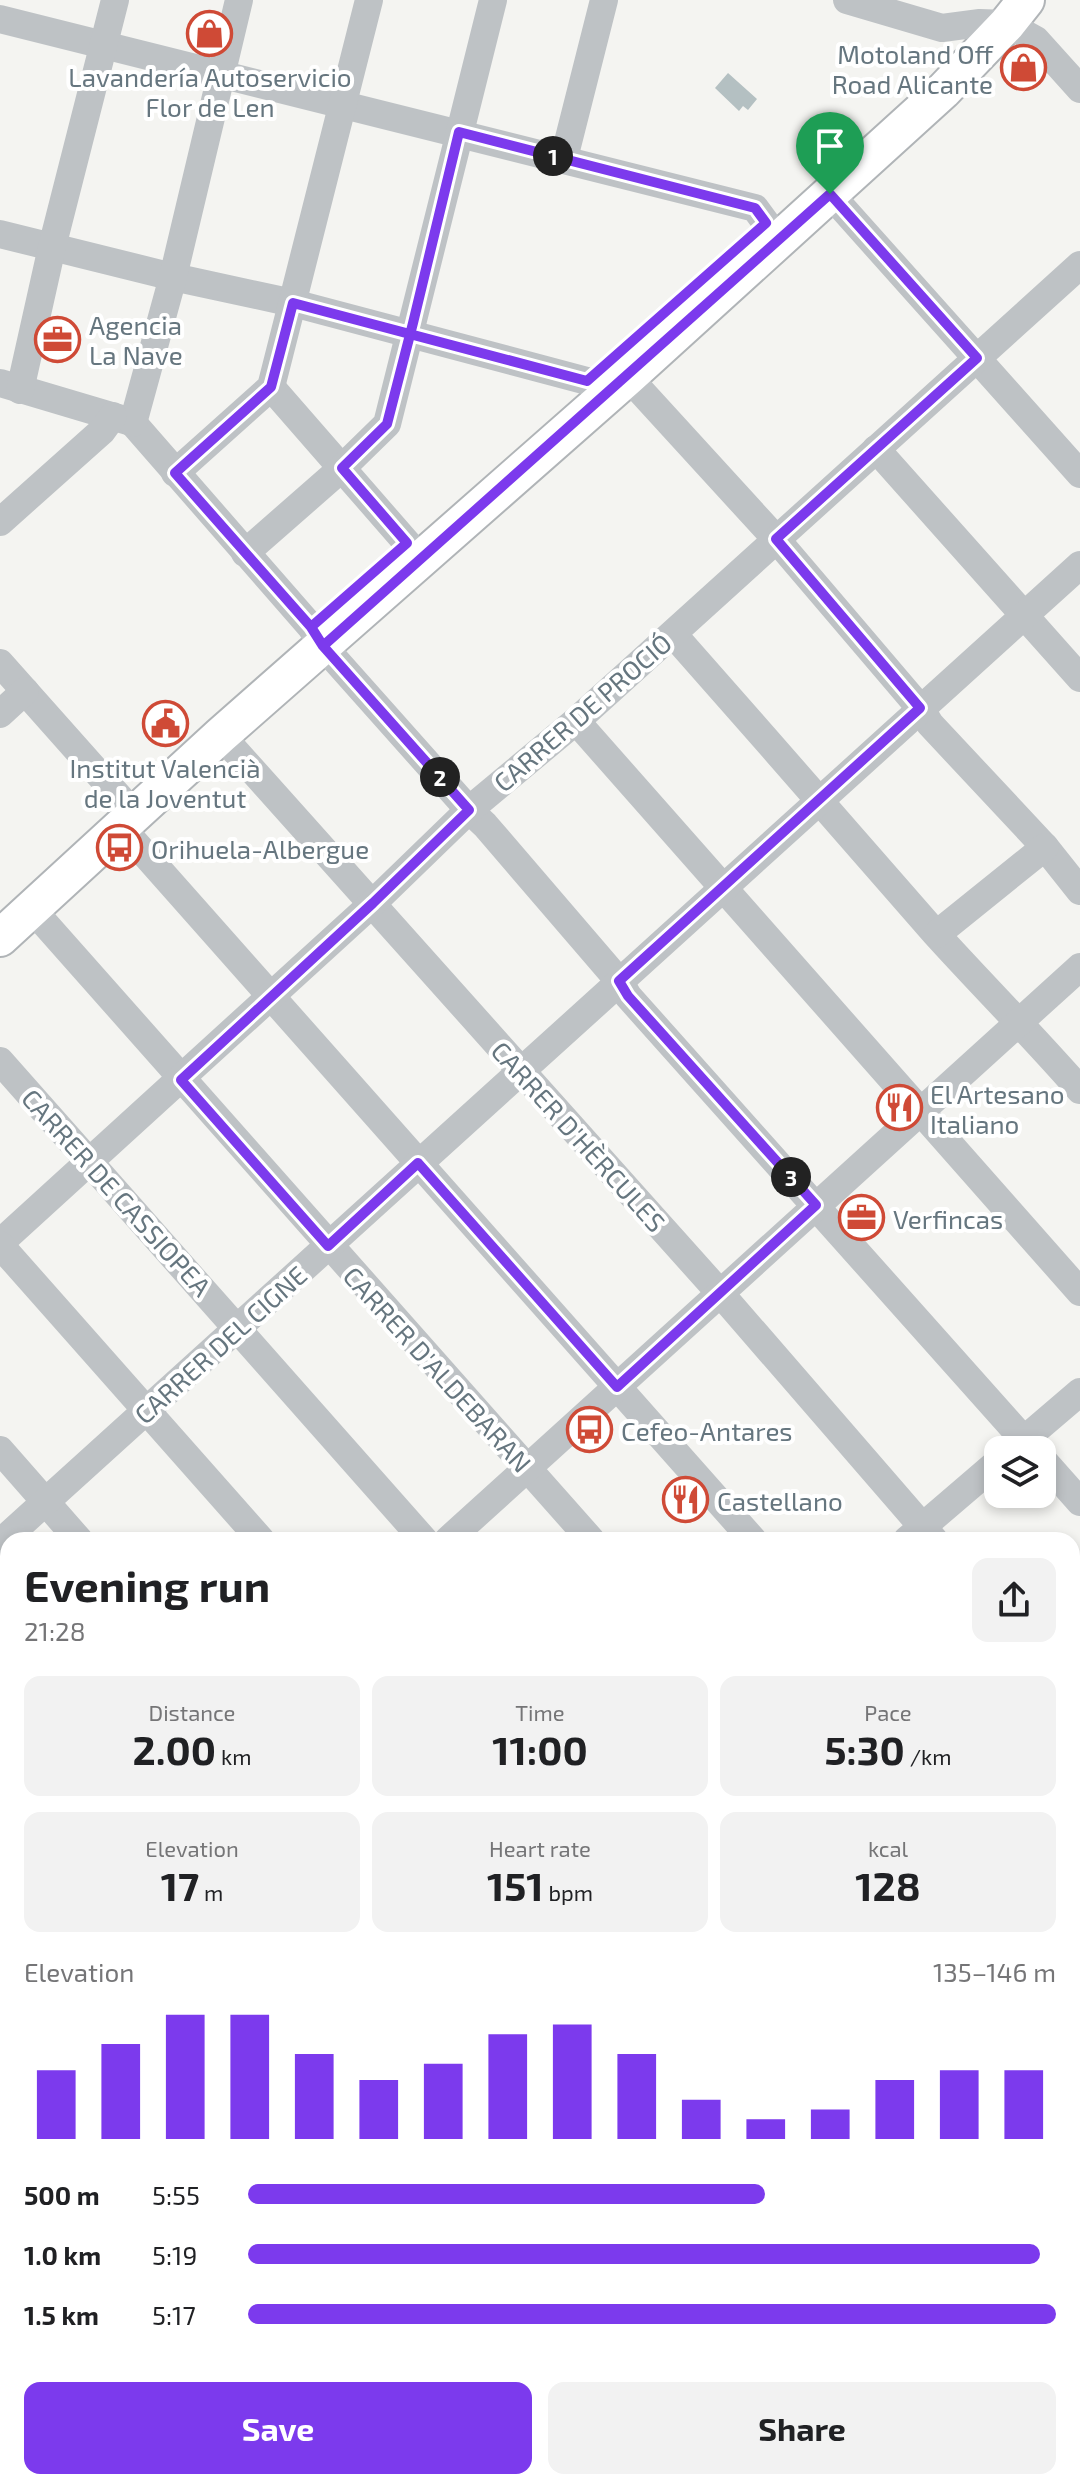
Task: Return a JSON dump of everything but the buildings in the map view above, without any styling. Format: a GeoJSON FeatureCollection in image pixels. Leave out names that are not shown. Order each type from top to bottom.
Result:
{"type":"FeatureCollection","features":[{"type":"Feature","properties":{"kind":"main road"},"geometry":{"type":"LineString","coordinates":[[0,938],[16,909],[317,636],[628,377],[943,91],[985,20]]}},
{"type":"Feature","properties":{"kind":"main road"},"geometry":{"type":"LineString","coordinates":[[120,813],[221,735],[407,543],[941,66],[985,20]]}},
{"type":"Feature","properties":{"kind":"street"},"geometry":{"type":"LineString","coordinates":[[115,0],[52,247],[10,386],[123,420],[175,473],[485,825],[619,981],[628,996],[816,1205],[1016,1436]]}},
{"type":"Feature","properties":{"kind":"street"},"geometry":{"type":"LineString","coordinates":[[0,522],[102,431],[123,420],[173,277],[239,0]]}},
{"type":"Feature","properties":{"kind":"street"},"geometry":{"type":"LineString","coordinates":[[175,473],[271,387],[369,0]]}},
{"type":"Feature","properties":{"kind":"street"},"geometry":{"type":"LineString","coordinates":[[245,553],[387,424],[493,0]]}},
{"type":"Feature","properties":{"kind":"street"},"geometry":{"type":"LineString","coordinates":[[564,158],[604,0]]}},
{"type":"Feature","properties":{"kind":"street"},"geometry":{"type":"LineString","coordinates":[[847,0],[985,20]]}},
{"type":"Feature","properties":{"kind":"street"},"geometry":{"type":"LineString","coordinates":[[905,0],[985,20],[1036,40],[1080,89]]}},
{"type":"Feature","properties":{"kind":"street"},"geometry":{"type":"LineString","coordinates":[[0,19],[755,208],[766,223]]}},
{"type":"Feature","properties":{"kind":"street"},"geometry":{"type":"LineString","coordinates":[[830,194],[1080,474]]}},
{"type":"Feature","properties":{"kind":"street"},"geometry":{"type":"LineString","coordinates":[[0,234],[293,303],[587,381]]}},
{"type":"Feature","properties":{"kind":"street","name":"CARRER DE PROCIÓ"},"geometry":{"type":"LineString","coordinates":[[0,1244],[373,903],[469,810],[576,721],[1080,265]]}},
{"type":"Feature","properties":{"kind":"street"},"geometry":{"type":"LineString","coordinates":[[628,377],[776,539],[920,708],[930,724],[1045,847],[1080,891]]}},
{"type":"Feature","properties":{"kind":"street"},"geometry":{"type":"LineString","coordinates":[[271,387],[407,543]]}},
{"type":"Feature","properties":{"kind":"street"},"geometry":{"type":"LineString","coordinates":[[876,449],[1080,678]]}},
{"type":"Feature","properties":{"kind":"street","name":"CARRER DEL CIGNE"},"geometry":{"type":"LineString","coordinates":[[12,1532],[1080,565]]}},
{"type":"Feature","properties":{"kind":"street"},"geometry":{"type":"LineString","coordinates":[[673,634],[937,934],[1018,1023],[1034,1036],[1080,1090]]}},
{"type":"Feature","properties":{"kind":"street"},"geometry":{"type":"LineString","coordinates":[[0,663],[270,995],[746,1532]]}},
{"type":"Feature","properties":{"kind":"street"},"geometry":{"type":"LineString","coordinates":[[0,714],[25,691]]}},
{"type":"Feature","properties":{"kind":"street"},"geometry":{"type":"LineString","coordinates":[[576,721],[1080,1292]]}},
{"type":"Feature","properties":{"kind":"street","name":"CARRER D'HÈRCULES"},"geometry":{"type":"LineString","coordinates":[[221,735],[720,1293],[919,1532]]}},
{"type":"Feature","properties":{"kind":"street"},"geometry":{"type":"LineString","coordinates":[[937,934],[1045,847]]}},
{"type":"Feature","properties":{"kind":"street","name":"CARRER D'ALDEBARAN"},"geometry":{"type":"LineString","coordinates":[[16,909],[181,1080],[584,1532]]}},
{"type":"Feature","properties":{"kind":"street"},"geometry":{"type":"LineString","coordinates":[[457,1532],[1080,967]]}},
{"type":"Feature","properties":{"kind":"street","name":"CARRER DE CASSIOPEA"},"geometry":{"type":"LineString","coordinates":[[0,1061],[417,1532]]}},
{"type":"Feature","properties":{"kind":"street"},"geometry":{"type":"LineString","coordinates":[[0,1244],[147,1411],[247,1532]]}},
{"type":"Feature","properties":{"kind":"street"},"geometry":{"type":"LineString","coordinates":[[1041,1436],[1080,1392]]}},
{"type":"Feature","properties":{"kind":"street"},"geometry":{"type":"LineString","coordinates":[[0,1450],[72,1532]]}},
{"type":"Feature","properties":{"kind":"street"},"geometry":{"type":"LineString","coordinates":[[924,1532],[984,1475]]}},
{"type":"Feature","properties":{"kind":"street"},"geometry":{"type":"LineString","coordinates":[[1056,1478],[1080,1502]]}},
{"type":"Feature","properties":{"kind":"shaded area"},"geometry":{"type":"Polygon","coordinates":[[[728,73],[757,99],[748,110],[743,106],[739,111],[715,88],[728,73]]]}},
{"type":"Feature","properties":{"kind":"place","name":"Lavandería Autoservicio Flor de Len"},"geometry":{"type":"Point","coordinates":[210,33]}},
{"type":"Feature","properties":{"kind":"place","name":"Motoland Off Road Alicante"},"geometry":{"type":"Point","coordinates":[1024,68]}},
{"type":"Feature","properties":{"kind":"place","name":"Agencia La Nave"},"geometry":{"type":"Point","coordinates":[58,339]}},
{"type":"Feature","properties":{"kind":"place","name":"Institut Valencià de la Joventut"},"geometry":{"type":"Point","coordinates":[165,724]}},
{"type":"Feature","properties":{"kind":"place","name":"Orihuela-Albergue"},"geometry":{"type":"Point","coordinates":[120,848]}},
{"type":"Feature","properties":{"kind":"place","name":"El Artesano Italiano"},"geometry":{"type":"Point","coordinates":[899,1108]}},
{"type":"Feature","properties":{"kind":"place","name":"Verfincas"},"geometry":{"type":"Point","coordinates":[862,1218]}},
{"type":"Feature","properties":{"kind":"place","name":"Cefeo-Antares"},"geometry":{"type":"Point","coordinates":[590,1430]}},
{"type":"Feature","properties":{"kind":"place","name":"Castellano"},"geometry":{"type":"Point","coordinates":[686,1500]}},
{"type":"Feature","properties":{"kind":"route"},"geometry":{"type":"LineString","coordinates":[[830,194],[323,646],[311,627],[407,543],[342,468],[387,424],[410,336],[459,132],[755,208],[766,223],[587,381],[410,336],[293,303],[271,387],[175,473],[311,627],[323,646],[469,810],[181,1080],[328,1246],[418,1163],[617,1387],[816,1205],[628,996],[619,981],[920,708],[776,539],[977,358],[830,194]]}}]}
